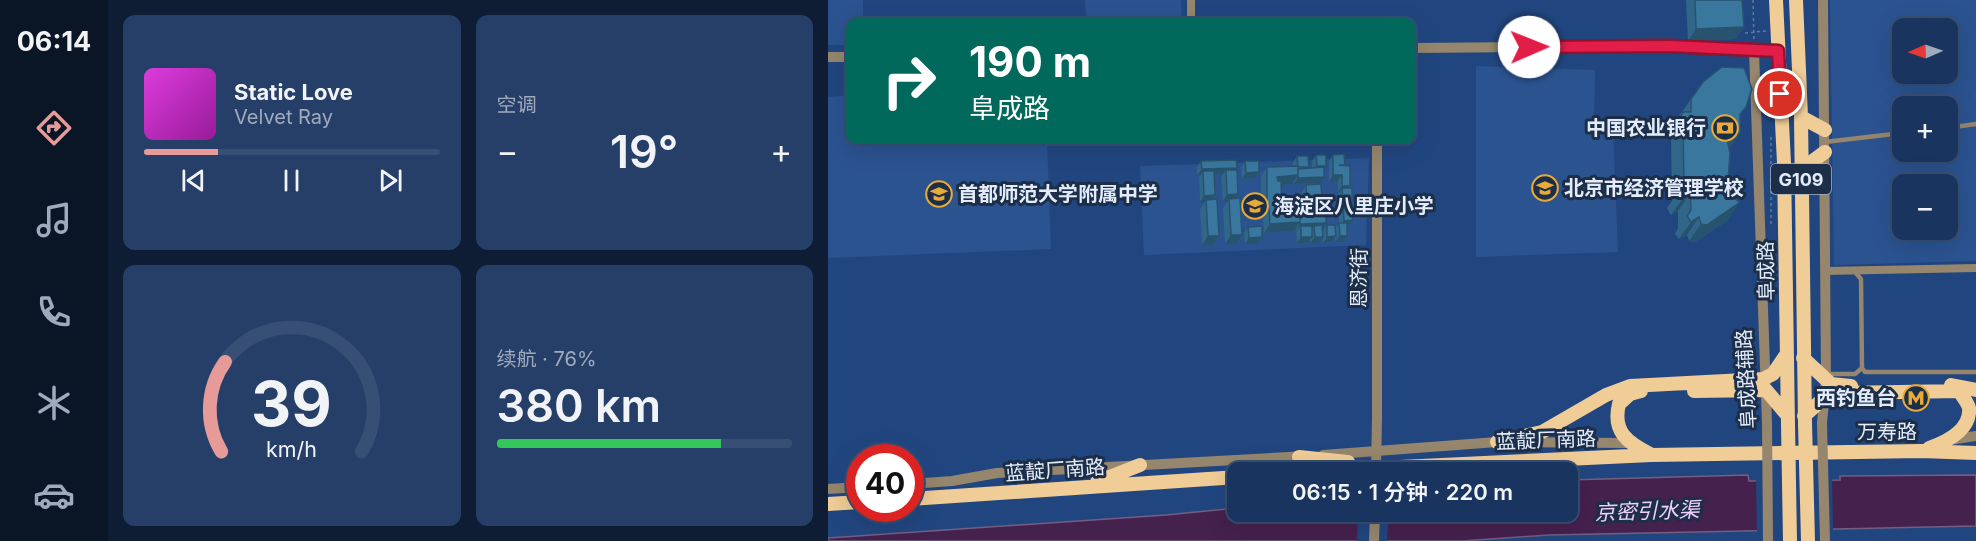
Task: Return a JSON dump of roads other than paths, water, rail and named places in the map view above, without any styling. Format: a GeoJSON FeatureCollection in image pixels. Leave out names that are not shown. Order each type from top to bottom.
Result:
{"type":"FeatureCollection","features":[{"type":"Feature","properties":{"kind":"highway","name":"阜成路"},"geometry":{"type":"LineString","coordinates":[[1776,0],[1784,163],[1790,541]]}},
{"type":"Feature","properties":{"kind":"highway","name":"阜成路"},"geometry":{"type":"LineString","coordinates":[[1796,0],[1801,117],[1803,358],[1808,541]]}},
{"type":"Feature","properties":{"kind":"highway"},"geometry":{"type":"LineString","coordinates":[[1801,117],[1825,141],[1802,169]]}},
{"type":"Feature","properties":{"kind":"highway"},"geometry":{"type":"LineString","coordinates":[[1765,385],[1786,355]]}},
{"type":"Feature","properties":{"kind":"highway"},"geometry":{"type":"LineString","coordinates":[[1803,358],[1826,380],[1838,386],[1952,385],[1976,390]]}},
{"type":"Feature","properties":{"kind":"highway"},"geometry":{"type":"LineString","coordinates":[[1765,385],[1788,420]]}},
{"type":"Feature","properties":{"kind":"highway"},"geometry":{"type":"LineString","coordinates":[[1497,442],[1542,432],[1606,395],[1630,386],[1765,385]]}},
{"type":"Feature","properties":{"kind":"highway"},"geometry":{"type":"LineString","coordinates":[[1651,455],[1628,443],[1620,432],[1616,413],[1619,404],[1630,394],[1643,391],[1765,385]]}},
{"type":"Feature","properties":{"kind":"highway"},"geometry":{"type":"LineString","coordinates":[[1805,419],[1824,399],[1841,393],[1959,391],[1969,407],[1967,421],[1950,440],[1922,451]]}},
{"type":"Feature","properties":{"kind":"highway","name":"蓝靛厂南路"},"geometry":{"type":"LineString","coordinates":[[1515,462],[1798,451]]}},
{"type":"Feature","properties":{"kind":"highway","name":"万寿路"},"geometry":{"type":"LineString","coordinates":[[1798,451],[1976,453]]}},
{"type":"Feature","properties":{"kind":"highway"},"geometry":{"type":"LineString","coordinates":[[1299,457],[1332,462]]}},
{"type":"Feature","properties":{"kind":"highway"},"geometry":{"type":"LineString","coordinates":[[1082,488],[1140,465]]}},
{"type":"Feature","properties":{"kind":"highway","name":"蓝靛厂南路"},"geometry":{"type":"LineString","coordinates":[[924,498],[1227,478]]}},
{"type":"Feature","properties":{"kind":"highway"},"geometry":{"type":"LineString","coordinates":[[828,504],[846,503]]}},
{"type":"Feature","properties":{"kind":"street"},"geometry":{"type":"LineString","coordinates":[[1191,0],[1191,18]]}},
{"type":"Feature","properties":{"kind":"street"},"geometry":{"type":"LineString","coordinates":[[1823,0],[1826,380],[1822,423],[1825,541]]}},
{"type":"Feature","properties":{"kind":"street"},"geometry":{"type":"LineString","coordinates":[[1416,48],[1670,46],[1778,51]]}},
{"type":"Feature","properties":{"kind":"street","name":"阜成路辅路"},"geometry":{"type":"LineString","coordinates":[[1754,51],[1767,423],[1768,541]]}},
{"type":"Feature","properties":{"kind":"street"},"geometry":{"type":"LineString","coordinates":[[828,57],[846,57]]}},
{"type":"Feature","properties":{"kind":"street","name":"恩济街"},"geometry":{"type":"LineString","coordinates":[[1377,144],[1379,462]]}},
{"type":"Feature","properties":{"kind":"street"},"geometry":{"type":"LineString","coordinates":[[1825,271],[1976,268]]}},
{"type":"Feature","properties":{"kind":"street"},"geometry":{"type":"LineString","coordinates":[[1950,440],[1976,436]]}},
{"type":"Feature","properties":{"kind":"street","name":"蓝靛厂南路"},"geometry":{"type":"LineString","coordinates":[[924,483],[952,481],[997,473],[1299,457],[1497,442],[1628,443]]}},
{"type":"Feature","properties":{"kind":"street"},"geometry":{"type":"LineString","coordinates":[[828,489],[846,488]]}},
{"type":"Feature","properties":{"kind":"street"},"geometry":{"type":"LineString","coordinates":[[1374,541],[1375,522]]}},
{"type":"Feature","properties":{"kind":"lane"},"geometry":{"type":"LineString","coordinates":[[1958,126],[1976,124]]}},
{"type":"Feature","properties":{"kind":"lane"},"geometry":{"type":"LineString","coordinates":[[1825,141],[1892,134]]}},
{"type":"Feature","properties":{"kind":"lane"},"geometry":{"type":"LineString","coordinates":[[1853,270],[1861,279],[1862,368],[1865,372],[1976,372]]}},
{"type":"Feature","properties":{"kind":"lane"},"geometry":{"type":"LineString","coordinates":[[1826,380],[1831,375],[1854,374],[1862,368]]}},
{"type":"Feature","properties":{"kind":"water","name":"京密引水渠"},"geometry":{"type":"Polygon","coordinates":[[[1748,475],[1749,481],[1840,480],[1840,476],[1976,475],[1976,526],[1549,535],[1462,541],[828,541],[828,538],[1227,509],[1227,522],[1578,522],[1578,480],[1748,475]]]}},
{"type":"Feature","properties":{"kind":"place","name":"中国农业银行"},"geometry":{"type":"Point","coordinates":[1725,128]}},
{"type":"Feature","properties":{"kind":"place","name":"北京市经济管理学校"},"geometry":{"type":"Point","coordinates":[1545,188]}},
{"type":"Feature","properties":{"kind":"place","name":"首都师范大学附属中学"},"geometry":{"type":"Point","coordinates":[939,194]}},
{"type":"Feature","properties":{"kind":"place","name":"海淀区八里庄小学"},"geometry":{"type":"Point","coordinates":[1255,206]}},
{"type":"Feature","properties":{"kind":"place","name":"西钓鱼台"},"geometry":{"type":"Point","coordinates":[1916,398]}}]}
